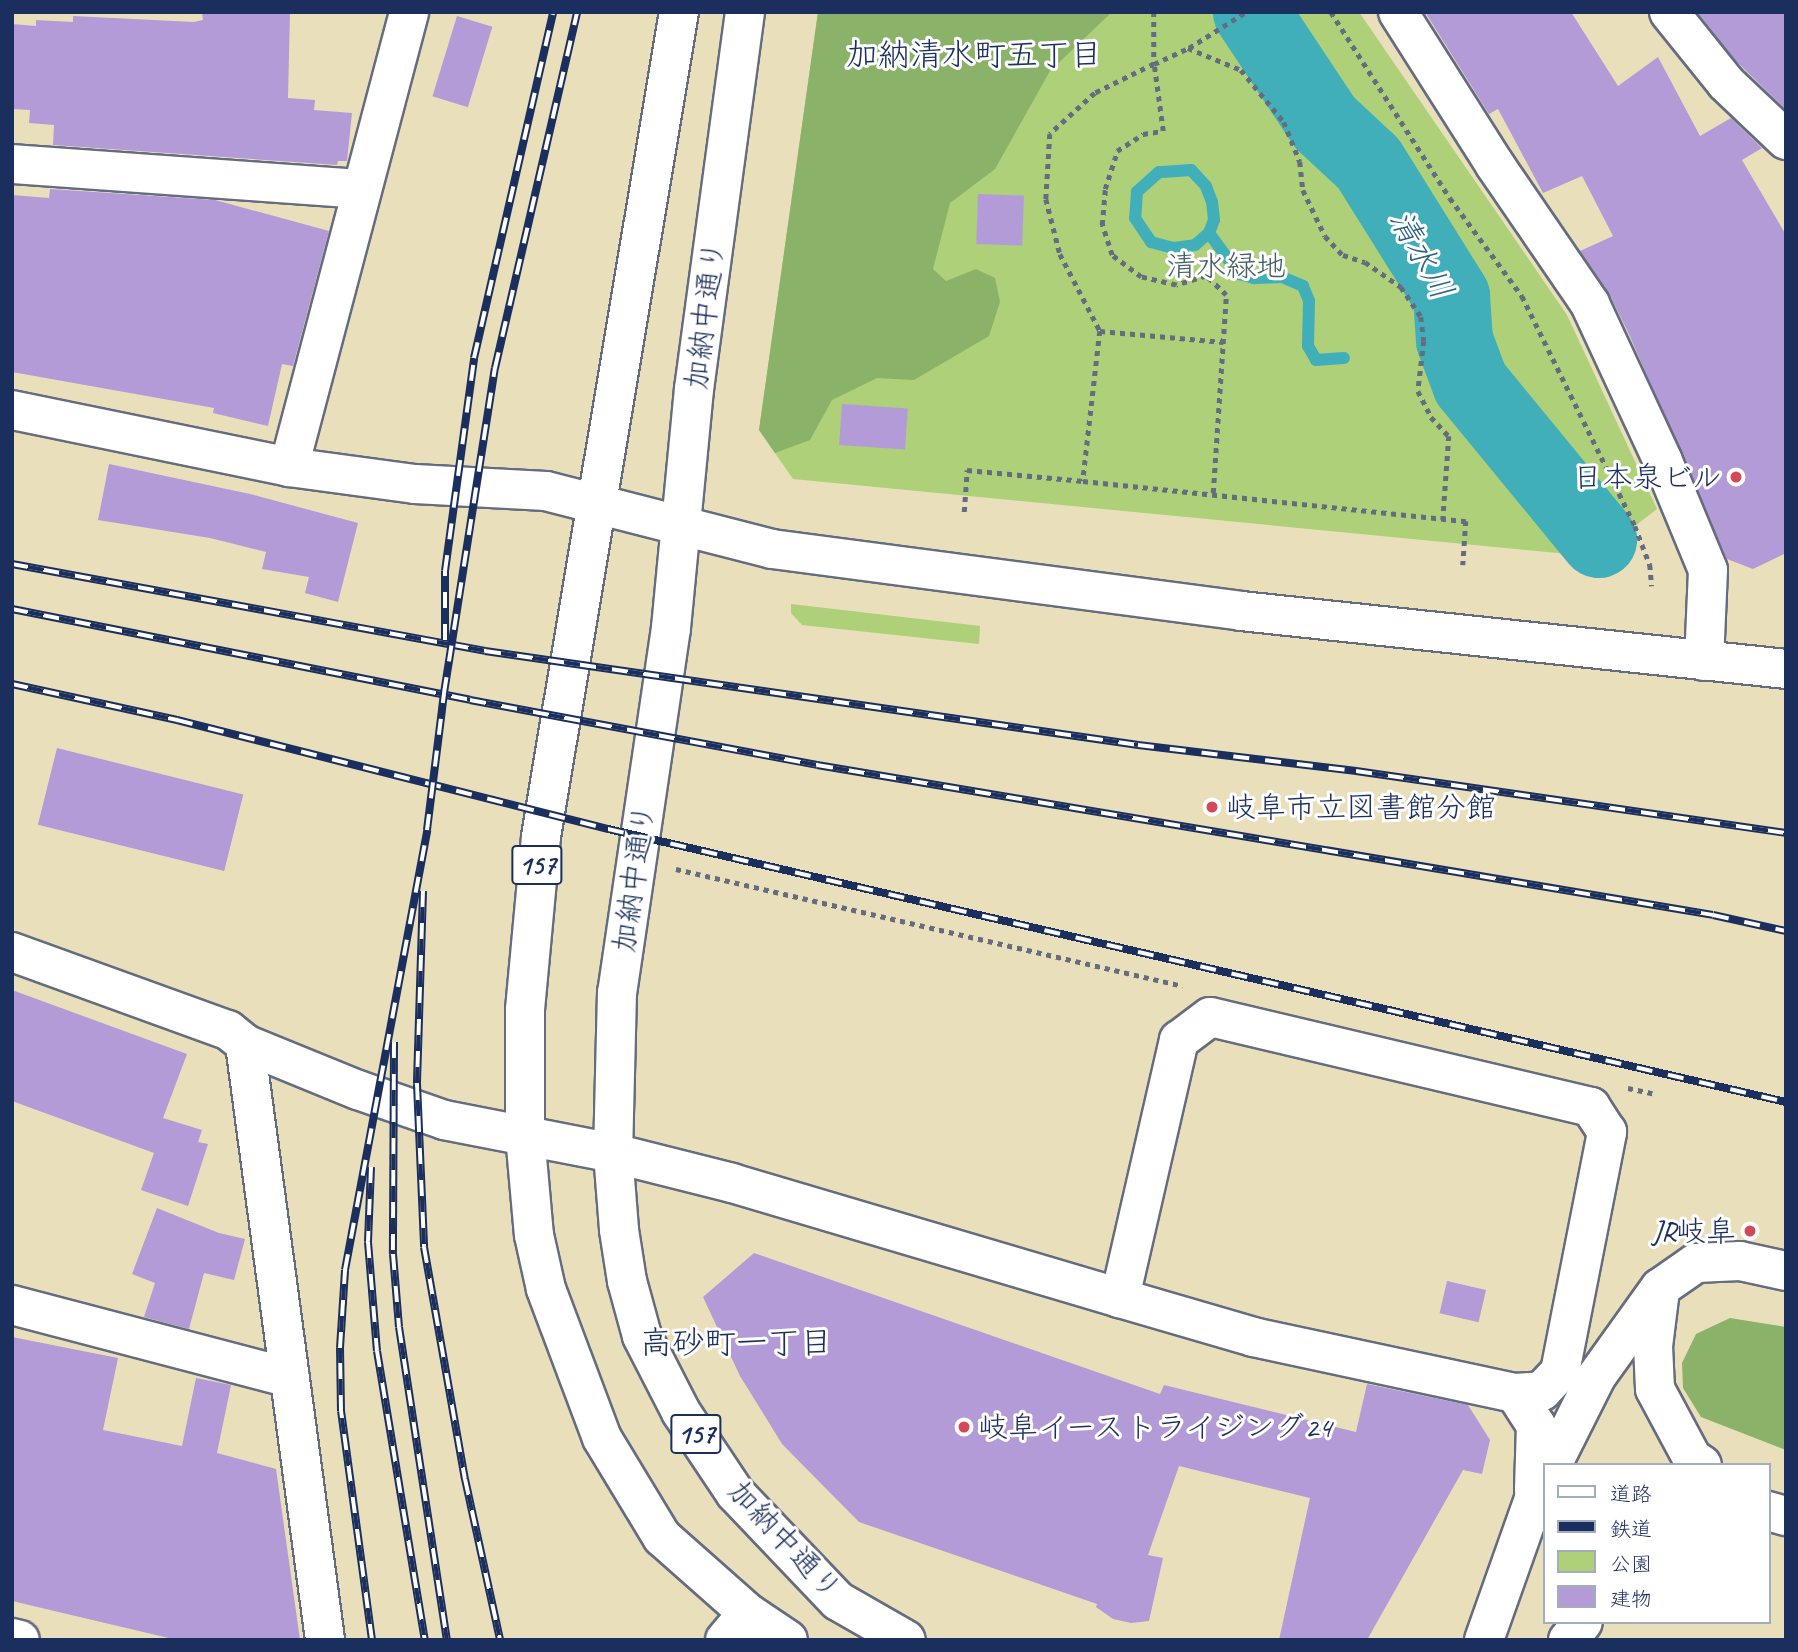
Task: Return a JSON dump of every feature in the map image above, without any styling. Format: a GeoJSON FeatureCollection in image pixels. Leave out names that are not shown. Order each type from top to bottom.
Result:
{"type":"FeatureCollection","features":[{"type":"Feature","properties":{"kind":"main road"},"geometry":{"type":"LineString","coordinates":[[289,467],[409,12]]}},
{"type":"Feature","properties":{"kind":"main road","name":"157"},"geometry":{"type":"LineString","coordinates":[[678,12],[541,837],[532,908],[525,1010],[525,1135],[534,1235],[546,1289],[602,1438],[662,1537],[736,1626],[788,1640]]}},
{"type":"Feature","properties":{"kind":"main road","name":"加納中通り"},"geometry":{"type":"LineString","coordinates":[[745,12],[694,389],[671,628],[617,992],[613,1153],[627,1281],[642,1336],[681,1412],[734,1493],[838,1601],[906,1640]]}},
{"type":"Feature","properties":{"kind":"main road"},"geometry":{"type":"LineString","coordinates":[[1398,12],[1495,164],[1590,304],[1662,459],[1707,570],[1703,661]]}},
{"type":"Feature","properties":{"kind":"main road"},"geometry":{"type":"LineString","coordinates":[[1669,12],[1726,83],[1786,140]]}},
{"type":"Feature","properties":{"kind":"main road"},"geometry":{"type":"LineString","coordinates":[[12,164],[361,189]]}},
{"type":"Feature","properties":{"kind":"main road"},"geometry":{"type":"LineString","coordinates":[[12,410],[289,467],[415,484],[546,491],[597,502],[772,550],[1241,611],[1786,669]]}},
{"type":"Feature","properties":{"kind":"main road"},"geometry":{"type":"LineString","coordinates":[[12,951],[228,1030],[245,1044],[358,1090],[444,1119],[613,1153],[732,1183],[1253,1337],[1515,1393],[1542,1391],[1560,1372],[1660,1288],[1696,1263],[1740,1261],[1786,1270]]}},
{"type":"Feature","properties":{"kind":"main road"},"geometry":{"type":"LineString","coordinates":[[1120,1298],[1179,1040],[1210,1017],[1591,1107],[1607,1132],[1560,1372]]}},
{"type":"Feature","properties":{"kind":"main road"},"geometry":{"type":"LineString","coordinates":[[245,1044],[325,1640]]}},
{"type":"Feature","properties":{"kind":"main road"},"geometry":{"type":"LineString","coordinates":[[1553,1463],[1596,1377],[1660,1288]]}},
{"type":"Feature","properties":{"kind":"main road"},"geometry":{"type":"LineString","coordinates":[[1660,1288],[1653,1346],[1655,1390],[1692,1458],[1699,1463]]}},
{"type":"Feature","properties":{"kind":"main road"},"geometry":{"type":"LineString","coordinates":[[12,1306],[290,1378]]}},
{"type":"Feature","properties":{"kind":"main road"},"geometry":{"type":"LineString","coordinates":[[1484,1640],[1539,1489],[1536,1425],[1515,1393]]}},
{"type":"Feature","properties":{"kind":"main road"},"geometry":{"type":"LineString","coordinates":[[1568,1640],[1581,1624]]}},
{"type":"Feature","properties":{"kind":"main road"},"geometry":{"type":"LineString","coordinates":[[12,1638],[20,1640]]}},
{"type":"Feature","properties":{"kind":"path"},"geometry":{"type":"LineString","coordinates":[[1154,12],[1154,64],[1163,131],[1143,134],[1117,151],[1105,189],[1102,225],[1112,255],[1141,277],[1176,285],[1206,276],[1226,295],[1213,493]]}},
{"type":"Feature","properties":{"kind":"path"},"geometry":{"type":"LineString","coordinates":[[1083,481],[1100,331],[1060,254],[1045,199],[1049,134],[1095,93],[1188,48],[1246,12]]}},
{"type":"Feature","properties":{"kind":"path"},"geometry":{"type":"LineString","coordinates":[[1331,12],[1450,198],[1522,296],[1635,526],[1650,565],[1652,586]]}},
{"type":"Feature","properties":{"kind":"path"},"geometry":{"type":"LineString","coordinates":[[1188,48],[1241,71],[1284,122],[1300,162],[1303,190],[1325,236],[1343,255],[1365,262],[1401,287],[1421,317],[1424,341],[1418,391],[1431,417],[1449,436],[1443,520]]}},
{"type":"Feature","properties":{"kind":"path"},"geometry":{"type":"LineString","coordinates":[[1100,331],[1224,342]]}},
{"type":"Feature","properties":{"kind":"path"},"geometry":{"type":"LineString","coordinates":[[964,512],[967,470],[1213,493],[1466,521],[1463,565]]}},
{"type":"Feature","properties":{"kind":"path"},"geometry":{"type":"LineString","coordinates":[[676,869],[1192,988]]}},
{"type":"Feature","properties":{"kind":"path"},"geometry":{"type":"LineString","coordinates":[[1625,1087],[1652,1093]]}},
{"type":"Feature","properties":{"kind":"green space","name":"清水緑地"},"geometry":{"type":"Polygon","coordinates":[[[818,12],[1359,12],[1567,315],[1657,509],[1635,526],[1578,555],[793,479],[759,430],[818,12]]]}},
{"type":"Feature","properties":{"kind":"green space"},"geometry":{"type":"Polygon","coordinates":[[[818,12],[1112,12],[1050,71],[995,169],[950,203],[933,269],[946,281],[976,269],[995,278],[1000,302],[989,336],[914,380],[877,378],[832,400],[810,440],[775,453],[759,430],[818,12]]]}},
{"type":"Feature","properties":{"kind":"green space"},"geometry":{"type":"Polygon","coordinates":[[[791,604],[980,626],[979,644],[802,625],[791,613],[791,604]]]}},
{"type":"Feature","properties":{"kind":"green space"},"geometry":{"type":"Polygon","coordinates":[[[1730,1318],[1786,1327],[1786,1450],[1701,1417],[1683,1388],[1682,1363],[1696,1334],[1730,1318]]]}},
{"type":"Feature","properties":{"kind":"building"},"geometry":{"type":"Polygon","coordinates":[[[202,12],[290,12],[288,98],[315,100],[314,110],[352,113],[347,161],[338,161],[337,165],[53,145],[54,125],[29,123],[30,110],[12,109],[12,24],[36,26],[36,20],[73,22],[73,16],[194,22],[203,20],[202,12]]]}},
{"type":"Feature","properties":{"kind":"building"},"geometry":{"type":"Polygon","coordinates":[[[1425,12],[1571,12],[1618,86],[1658,57],[1700,136],[1731,118],[1762,148],[1742,160],[1786,235],[1786,553],[1753,569],[1727,559],[1628,332],[1608,292],[1580,251],[1613,236],[1582,176],[1543,193],[1498,109],[1489,114],[1425,12]]]}},
{"type":"Feature","properties":{"kind":"building"},"geometry":{"type":"Polygon","coordinates":[[[1697,12],[1786,12],[1786,110],[1735,60],[1697,12]]]}},
{"type":"Feature","properties":{"kind":"building"},"geometry":{"type":"Polygon","coordinates":[[[457,16],[492,27],[468,107],[432,96],[457,16]]]}},
{"type":"Feature","properties":{"kind":"building"},"geometry":{"type":"Polygon","coordinates":[[[50,189],[215,200],[329,231],[293,366],[282,364],[268,426],[213,413],[214,408],[12,372],[12,195],[49,198],[50,189]]]}},
{"type":"Feature","properties":{"kind":"building"},"geometry":{"type":"Polygon","coordinates":[[[978,194],[1024,196],[1022,246],[976,244],[978,194]]]}},
{"type":"Feature","properties":{"kind":"building"},"geometry":{"type":"Polygon","coordinates":[[[842,404],[908,409],[905,450],[839,445],[842,404]]]}},
{"type":"Feature","properties":{"kind":"building"},"geometry":{"type":"Polygon","coordinates":[[[109,464],[250,494],[358,523],[338,602],[305,593],[309,577],[262,569],[266,552],[210,538],[98,520],[109,464]]]}},
{"type":"Feature","properties":{"kind":"building"},"geometry":{"type":"Polygon","coordinates":[[[57,748],[243,794],[224,871],[38,825],[57,748]]]}},
{"type":"Feature","properties":{"kind":"building"},"geometry":{"type":"Polygon","coordinates":[[[12,990],[187,1054],[163,1118],[202,1130],[198,1142],[208,1144],[188,1206],[141,1190],[154,1153],[12,1101],[12,990]]]}},
{"type":"Feature","properties":{"kind":"building"},"geometry":{"type":"Polygon","coordinates":[[[157,1208],[219,1233],[245,1239],[234,1280],[204,1273],[189,1329],[144,1317],[155,1283],[132,1274],[157,1208]]]}},
{"type":"Feature","properties":{"kind":"building","name":"岐阜イーストライジング24"},"geometry":{"type":"Polygon","coordinates":[[[754,1253],[1160,1394],[1164,1385],[1356,1432],[1367,1384],[1468,1405],[1490,1440],[1482,1474],[1463,1470],[1367,1640],[1279,1640],[1310,1498],[1179,1466],[1148,1555],[1163,1558],[1149,1621],[1131,1623],[1113,1619],[1096,1607],[1097,1604],[859,1522],[782,1444],[740,1376],[703,1297],[754,1253]]]}},
{"type":"Feature","properties":{"kind":"building"},"geometry":{"type":"Polygon","coordinates":[[[1447,1281],[1486,1290],[1479,1322],[1440,1313],[1447,1281]]]}},
{"type":"Feature","properties":{"kind":"building"},"geometry":{"type":"Polygon","coordinates":[[[12,1337],[118,1358],[103,1430],[182,1446],[196,1378],[231,1385],[217,1453],[276,1469],[300,1640],[177,1640],[12,1601],[12,1337]]]}},
{"type":"Feature","properties":{"kind":"waterway","name":"清水川"},"geometry":{"type":"LineString","coordinates":[[1251,12],[1324,122],[1368,163],[1451,296],[1454,340],[1470,383],[1598,539]]}},
{"type":"Feature","properties":{"kind":"waterway"},"geometry":{"type":"LineString","coordinates":[[1209,233],[1214,220],[1212,202],[1206,186],[1191,170],[1159,172],[1137,192],[1135,218],[1151,242],[1174,248],[1195,245],[1209,233],[1239,274],[1254,278],[1282,277],[1303,286],[1309,301],[1308,346],[1316,360],[1344,358]]}},
{"type":"Feature","properties":{"kind":"railway"},"geometry":{"type":"LineString","coordinates":[[445,640],[445,571],[474,358],[553,12]]}},
{"type":"Feature","properties":{"kind":"railway"},"geometry":{"type":"LineString","coordinates":[[372,1640],[341,1411],[340,1348],[345,1270],[427,830],[444,693],[495,368],[577,12]]}},
{"type":"Feature","properties":{"kind":"railway"},"geometry":{"type":"LineString","coordinates":[[12,564],[485,651],[1138,745],[1356,771],[1786,833]]}},
{"type":"Feature","properties":{"kind":"railway"},"geometry":{"type":"LineString","coordinates":[[12,609],[470,700],[817,765],[1713,915],[1786,931]]}},
{"type":"Feature","properties":{"kind":"railway"},"geometry":{"type":"LineString","coordinates":[[12,684],[177,720],[608,829],[1786,1102]]}},
{"type":"Feature","properties":{"kind":"railway"},"geometry":{"type":"LineString","coordinates":[[423,891],[417,1084],[424,1247],[465,1479],[500,1640]]}},
{"type":"Feature","properties":{"kind":"railway"},"geometry":{"type":"LineString","coordinates":[[394,1042],[393,1254],[399,1327],[447,1640]]}},
{"type":"Feature","properties":{"kind":"railway"},"geometry":{"type":"LineString","coordinates":[[371,1167],[368,1242],[377,1351],[425,1640]]}},
{"type":"Feature","properties":{"kind":"place","name":"日本泉ビル"},"geometry":{"type":"Point","coordinates":[1736,477]}},
{"type":"Feature","properties":{"kind":"place","name":"岐阜市立図書館分館"},"geometry":{"type":"Point","coordinates":[1212,807]}},
{"type":"Feature","properties":{"kind":"place","name":"JR岐阜"},"geometry":{"type":"Point","coordinates":[1750,1231]}},
{"type":"Feature","properties":{"kind":"place","name":"岐阜イーストライジング24"},"geometry":{"type":"Point","coordinates":[964,1427]}},
{"type":"Feature","properties":{"kind":"district","name":"加納清水町五丁目"},"geometry":{"type":"Point","coordinates":[974,55]}},
{"type":"Feature","properties":{"kind":"district","name":"高砂町一丁目"},"geometry":{"type":"Point","coordinates":[736,1343]}}]}
